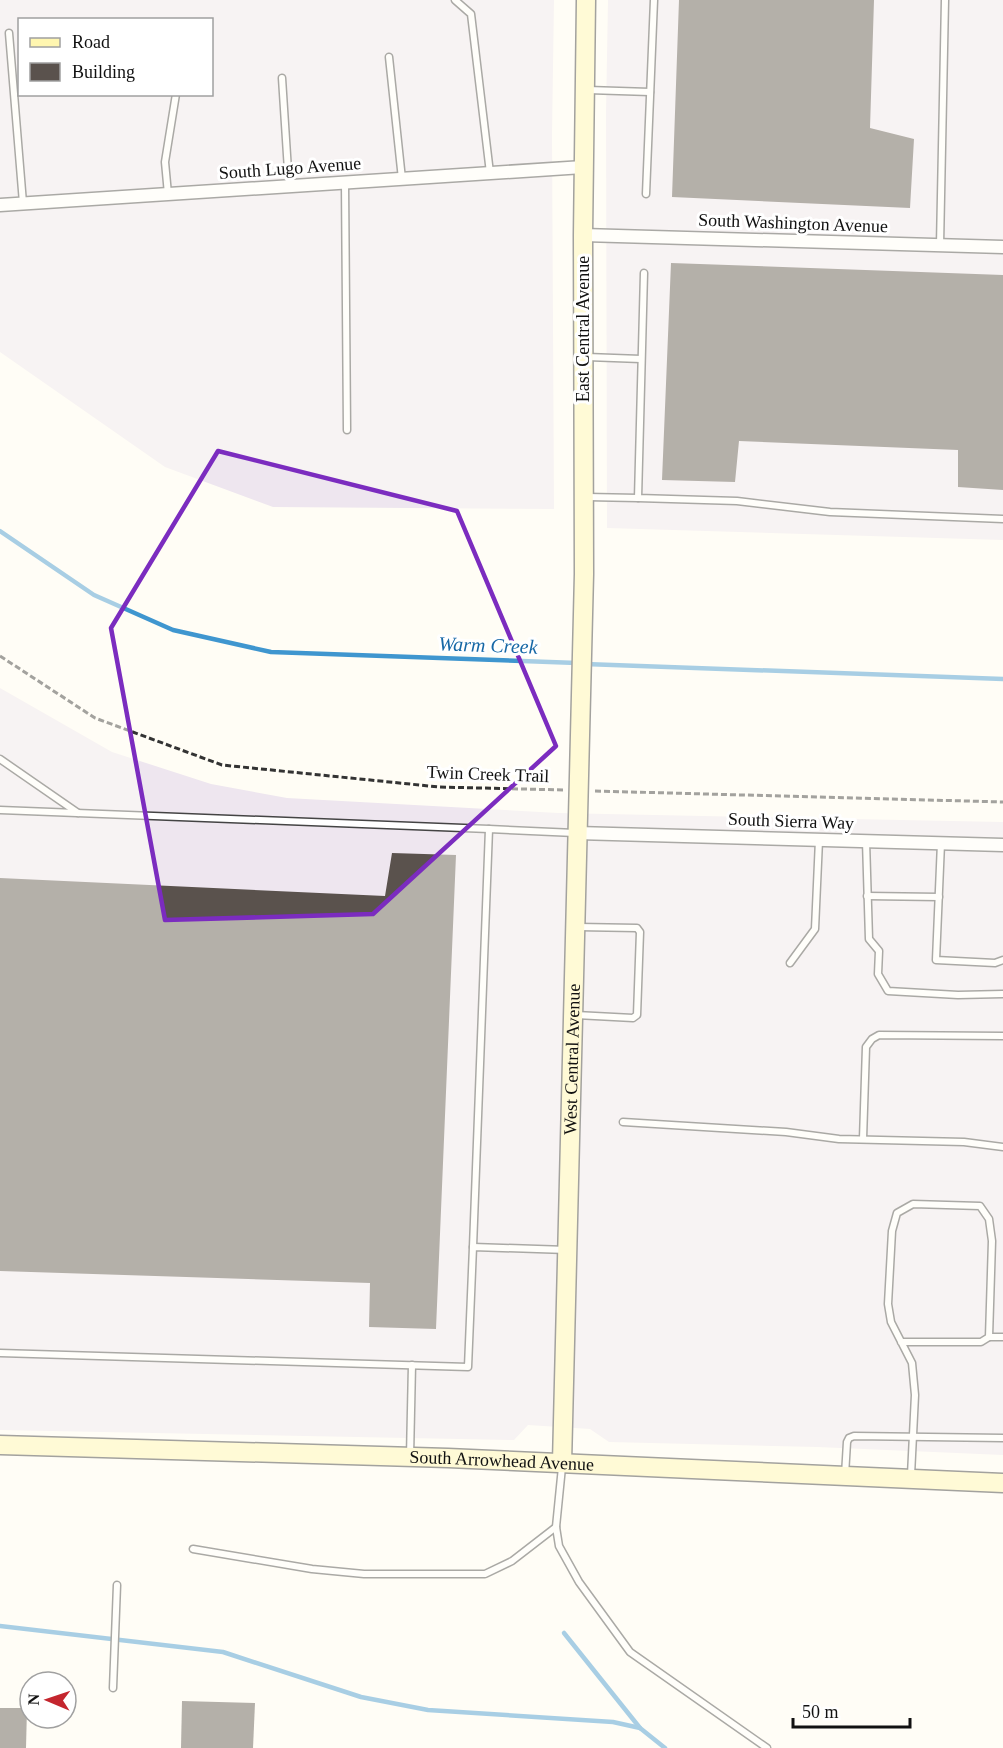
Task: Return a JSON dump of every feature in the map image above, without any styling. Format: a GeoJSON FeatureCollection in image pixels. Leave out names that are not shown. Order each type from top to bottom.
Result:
{"type":"FeatureCollection","features":[{"type":"Feature","properties":{"kind":"street","name":"East Central Avenue"},"geometry":{"type":"LineString","coordinates":[[582,658],[584,574],[583,167],[586,0]]}},
{"type":"Feature","properties":{"kind":"street","name":"South Lugo Avenue"},"geometry":{"type":"LineString","coordinates":[[0,206],[583,167]]}},
{"type":"Feature","properties":{"kind":"street","name":"South Washington Avenue"},"geometry":{"type":"LineString","coordinates":[[583,235],[1003,247]]}},
{"type":"Feature","properties":{"kind":"street","name":"West Central Avenue"},"geometry":{"type":"LineString","coordinates":[[562,1463],[582,658]]}},
{"type":"Feature","properties":{"kind":"street","name":"South Sierra Way"},"geometry":{"type":"LineString","coordinates":[[577,833],[1003,845]]}},
{"type":"Feature","properties":{"kind":"street","name":"South Arrowhead Avenue"},"geometry":{"type":"LineString","coordinates":[[0,1445],[410,1457],[1003,1483]]}},
{"type":"Feature","properties":{"kind":"lane"},"geometry":{"type":"LineString","coordinates":[[455,0],[471,14],[490,173]]}},
{"type":"Feature","properties":{"kind":"lane"},"geometry":{"type":"LineString","coordinates":[[646,194],[654,0]]}},
{"type":"Feature","properties":{"kind":"lane"},"geometry":{"type":"LineString","coordinates":[[940,245],[945,0]]}},
{"type":"Feature","properties":{"kind":"lane"},"geometry":{"type":"LineString","coordinates":[[9,33],[23,204]]}},
{"type":"Feature","properties":{"kind":"lane"},"geometry":{"type":"LineString","coordinates":[[389,57],[402,178]]}},
{"type":"Feature","properties":{"kind":"lane"},"geometry":{"type":"LineString","coordinates":[[282,78],[289,186]]}},
{"type":"Feature","properties":{"kind":"lane"},"geometry":{"type":"LineString","coordinates":[[584,90],[650,92]]}},
{"type":"Feature","properties":{"kind":"lane"},"geometry":{"type":"LineString","coordinates":[[168,194],[165,162],[176,96]]}},
{"type":"Feature","properties":{"kind":"lane"},"geometry":{"type":"LineString","coordinates":[[345,182],[347,430]]}},
{"type":"Feature","properties":{"kind":"lane"},"geometry":{"type":"LineString","coordinates":[[638,498],[644,273]]}},
{"type":"Feature","properties":{"kind":"lane"},"geometry":{"type":"LineString","coordinates":[[583,357],[641,359]]}},
{"type":"Feature","properties":{"kind":"lane"},"geometry":{"type":"LineString","coordinates":[[584,497],[737,501],[830,512],[1003,519]]}},
{"type":"Feature","properties":{"kind":"lane"},"geometry":{"type":"LineString","coordinates":[[0,759],[79,814]]}},
{"type":"Feature","properties":{"kind":"lane"},"geometry":{"type":"LineString","coordinates":[[0,810],[577,833]]}},
{"type":"Feature","properties":{"kind":"lane"},"geometry":{"type":"LineString","coordinates":[[0,1353],[468,1367],[489,829]]}},
{"type":"Feature","properties":{"kind":"lane"},"geometry":{"type":"LineString","coordinates":[[790,963],[815,929],[819,839]]}},
{"type":"Feature","properties":{"kind":"lane"},"geometry":{"type":"LineString","coordinates":[[866,841],[868,939],[879,951],[878,974],[888,991],[958,995],[1003,994]]}},
{"type":"Feature","properties":{"kind":"lane"},"geometry":{"type":"LineString","coordinates":[[941,843],[936,960],[995,963],[1003,960]]}},
{"type":"Feature","properties":{"kind":"lane"},"geometry":{"type":"LineString","coordinates":[[867,896],[939,897]]}},
{"type":"Feature","properties":{"kind":"lane"},"geometry":{"type":"LineString","coordinates":[[573,1015],[633,1018],[637,1016],[640,932],[637,928],[575,927]]}},
{"type":"Feature","properties":{"kind":"lane"},"geometry":{"type":"LineString","coordinates":[[863,1139],[866,1047],[872,1039],[879,1035],[1003,1036]]}},
{"type":"Feature","properties":{"kind":"lane"},"geometry":{"type":"LineString","coordinates":[[623,1122],[786,1132],[839,1139],[964,1142],[1003,1147]]}},
{"type":"Feature","properties":{"kind":"lane"},"geometry":{"type":"LineString","coordinates":[[911,1479],[915,1395],[912,1363],[891,1322],[888,1304],[892,1231],[897,1214],[913,1204],[980,1206],[989,1219],[992,1241],[989,1337]]}},
{"type":"Feature","properties":{"kind":"lane"},"geometry":{"type":"LineString","coordinates":[[473,1247],[567,1250]]}},
{"type":"Feature","properties":{"kind":"lane"},"geometry":{"type":"LineString","coordinates":[[901,1342],[981,1342],[989,1337],[1003,1337]]}},
{"type":"Feature","properties":{"kind":"lane"},"geometry":{"type":"LineString","coordinates":[[410,1457],[412,1365]]}},
{"type":"Feature","properties":{"kind":"lane"},"geometry":{"type":"LineString","coordinates":[[845,1476],[849,1438],[854,1436],[1003,1438]]}},
{"type":"Feature","properties":{"kind":"lane"},"geometry":{"type":"LineString","coordinates":[[562,1463],[556,1527],[559,1546],[579,1582],[630,1652],[767,1748]]}},
{"type":"Feature","properties":{"kind":"lane"},"geometry":{"type":"LineString","coordinates":[[193,1549],[312,1569],[364,1574],[485,1574],[512,1561],[556,1527]]}},
{"type":"Feature","properties":{"kind":"lane"},"geometry":{"type":"LineString","coordinates":[[113,1688],[117,1585]]}},
{"type":"Feature","properties":{"kind":"path","name":"Twin Creek Trail"},"geometry":{"type":"LineString","coordinates":[[0,656],[95,718],[222,765],[439,787],[1003,802]]}},
{"type":"Feature","properties":{"kind":"highlighted area"},"geometry":{"type":"Polygon","coordinates":[[[218,451],[457,511],[556,746],[373,914],[165,920],[111,628],[218,451]]]}},
{"type":"Feature","properties":{"kind":"shaded area"},"geometry":{"type":"Polygon","coordinates":[[[0,0],[554,0],[552,135],[554,509],[273,507],[165,467],[0,352],[0,0]]]}},
{"type":"Feature","properties":{"kind":"shaded area"},"geometry":{"type":"Polygon","coordinates":[[[608,0],[1003,0],[1003,540],[607,528],[608,0]]]}},
{"type":"Feature","properties":{"kind":"shaded area"},"geometry":{"type":"Polygon","coordinates":[[[0,688],[112,752],[211,784],[287,798],[558,813],[1003,822],[1003,1455],[817,1447],[609,1442],[590,1429],[528,1425],[514,1440],[0,1430],[0,688]]]}},
{"type":"Feature","properties":{"kind":"building"},"geometry":{"type":"Polygon","coordinates":[[[679,0],[874,0],[870,128],[914,139],[910,208],[672,197],[679,0]]]}},
{"type":"Feature","properties":{"kind":"building"},"geometry":{"type":"Polygon","coordinates":[[[671,263],[1003,275],[1003,490],[958,487],[958,450],[739,441],[735,482],[662,480],[671,263]]]}},
{"type":"Feature","properties":{"kind":"building"},"geometry":{"type":"Polygon","coordinates":[[[392,853],[456,855],[436,1329],[369,1327],[370,1283],[0,1271],[0,878],[385,896],[392,853]]]}},
{"type":"Feature","properties":{"kind":"building"},"geometry":{"type":"Polygon","coordinates":[[[182,1701],[255,1703],[253,1748],[181,1748],[182,1701]]]}},
{"type":"Feature","properties":{"kind":"building"},"geometry":{"type":"Polygon","coordinates":[[[0,1708],[18,1708],[18,1730],[26,1730],[26,1748],[0,1748],[0,1708]]]}},
{"type":"Feature","properties":{"kind":"waterway","name":"Warm Creek"},"geometry":{"type":"LineString","coordinates":[[0,531],[94,595],[173,630],[271,652],[577,663]]}},
{"type":"Feature","properties":{"kind":"waterway","name":"Warm Creek"},"geometry":{"type":"LineString","coordinates":[[585,664],[1003,679]]}},
{"type":"Feature","properties":{"kind":"waterway"},"geometry":{"type":"LineString","coordinates":[[0,1626],[223,1652],[361,1697],[428,1710],[613,1722],[640,1728],[665,1748]]}},
{"type":"Feature","properties":{"kind":"waterway"},"geometry":{"type":"LineString","coordinates":[[564,1633],[640,1728]]}}]}
